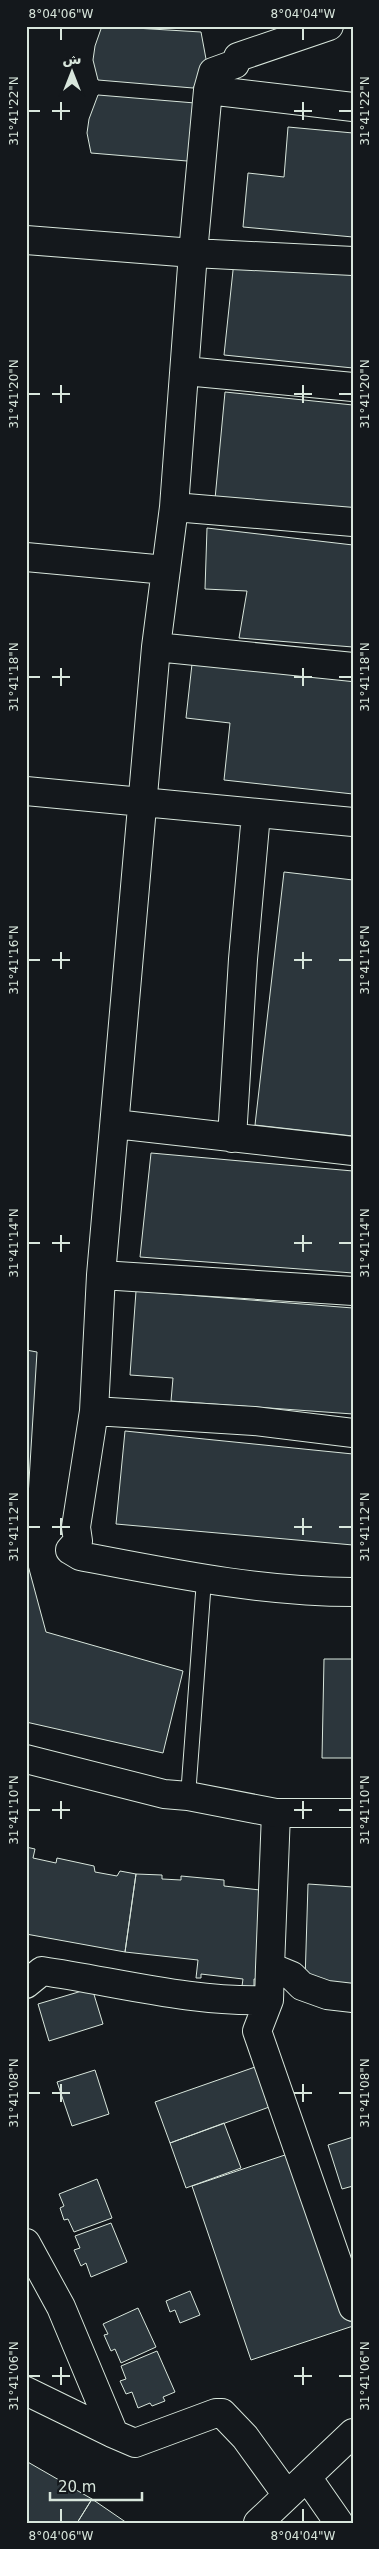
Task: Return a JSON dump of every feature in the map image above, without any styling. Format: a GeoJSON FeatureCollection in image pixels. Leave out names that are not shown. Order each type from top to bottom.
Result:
{"type":"FeatureCollection","features":[{"type":"Feature","properties":{"kind":"street"},"geometry":{"type":"LineString","coordinates":[[330,26],[238,57],[235,64],[213,72],[208,90],[193,253],[174,506],[156,647],[101,1275],[94,1411],[76,1528],[78,1541],[70,1550],[80,1556],[204,1580],[278,1589],[353,1592]]}},
{"type":"Feature","properties":{"kind":"street"},"geometry":{"type":"LineString","coordinates":[[208,90],[353,107]]}},
{"type":"Feature","properties":{"kind":"street"},"geometry":{"type":"LineString","coordinates":[[26,240],[193,253],[353,261]]}},
{"type":"Feature","properties":{"kind":"street"},"geometry":{"type":"LineString","coordinates":[[185,372],[353,387]]}},
{"type":"Feature","properties":{"kind":"street"},"geometry":{"type":"LineString","coordinates":[[174,506],[353,522]]}},
{"type":"Feature","properties":{"kind":"street"},"geometry":{"type":"LineString","coordinates":[[26,557],[166,570]]}},
{"type":"Feature","properties":{"kind":"street"},"geometry":{"type":"LineString","coordinates":[[156,647],[353,667]]}},
{"type":"Feature","properties":{"kind":"street"},"geometry":{"type":"LineString","coordinates":[[26,791],[353,822]]}},
{"type":"Feature","properties":{"kind":"street"},"geometry":{"type":"LineString","coordinates":[[232,1138],[243,959],[256,814]]}},
{"type":"Feature","properties":{"kind":"street"},"geometry":{"type":"LineString","coordinates":[[115,1124],[353,1151]]}},
{"type":"Feature","properties":{"kind":"street"},"geometry":{"type":"LineString","coordinates":[[101,1275],[353,1292]]}},
{"type":"Feature","properties":{"kind":"street"},"geometry":{"type":"LineString","coordinates":[[94,1411],[254,1421],[353,1434]]}},
{"type":"Feature","properties":{"kind":"street"},"geometry":{"type":"LineString","coordinates":[[26,1759],[164,1794],[188,1796],[276,1813],[353,1813]]}},
{"type":"Feature","properties":{"kind":"street"},"geometry":{"type":"LineString","coordinates":[[276,1813],[269,2000],[257,2030],[353,2308]]}},
{"type":"Feature","properties":{"kind":"street"},"geometry":{"type":"LineString","coordinates":[[270,1967],[292,1976],[302,1986],[327,1995],[353,1998]]}},
{"type":"Feature","properties":{"kind":"street"},"geometry":{"type":"LineString","coordinates":[[26,1984],[42,1971],[181,1994],[246,2001],[269,2000]]}},
{"type":"Feature","properties":{"kind":"street"},"geometry":{"type":"LineString","coordinates":[[26,2243],[61,2307],[114,2434]]}},
{"type":"Feature","properties":{"kind":"street"},"geometry":{"type":"LineString","coordinates":[[26,2391],[135,2443],[216,2413],[222,2413],[245,2437],[287,2495]]}},
{"type":"Feature","properties":{"kind":"street"},"geometry":{"type":"LineString","coordinates":[[258,2523],[353,2433]]}},
{"type":"Feature","properties":{"kind":"street"},"geometry":{"type":"LineString","coordinates":[[307,2476],[339,2523]]}},
{"type":"Feature","properties":{"kind":"lane"},"geometry":{"type":"LineString","coordinates":[[188,1796],[204,1580]]}},
{"type":"Feature","properties":{"kind":"building"},"geometry":{"type":"Polygon","coordinates":[[[102,26],[201,32],[206,59],[202,74],[193,88],[98,80],[93,60],[95,46],[102,26]]]}},
{"type":"Feature","properties":{"kind":"building"},"geometry":{"type":"Polygon","coordinates":[[[98,95],[195,103],[196,147],[187,161],[91,153],[87,133],[89,119],[98,95]]]}},
{"type":"Feature","properties":{"kind":"building"},"geometry":{"type":"Polygon","coordinates":[[[288,127],[353,133],[353,237],[243,227],[248,173],[284,177],[288,127]]]}},
{"type":"Feature","properties":{"kind":"building"},"geometry":{"type":"Polygon","coordinates":[[[234,261],[353,273],[353,368],[224,355],[234,261]]]}},
{"type":"Feature","properties":{"kind":"building"},"geometry":{"type":"Polygon","coordinates":[[[225,392],[353,405],[353,512],[215,499],[225,392]]]}},
{"type":"Feature","properties":{"kind":"building"},"geometry":{"type":"Polygon","coordinates":[[[207,528],[353,545],[353,647],[239,638],[247,591],[205,589],[207,528]]]}},
{"type":"Feature","properties":{"kind":"building"},"geometry":{"type":"Polygon","coordinates":[[[192,664],[353,681],[353,794],[224,780],[230,723],[186,718],[192,664]]]}},
{"type":"Feature","properties":{"kind":"building"},"geometry":{"type":"Polygon","coordinates":[[[284,872],[353,880],[353,1136],[255,1125],[284,872]]]}},
{"type":"Feature","properties":{"kind":"building"},"geometry":{"type":"Polygon","coordinates":[[[151,1153],[353,1171],[353,1273],[140,1257],[151,1153]]]}},
{"type":"Feature","properties":{"kind":"building"},"geometry":{"type":"Polygon","coordinates":[[[136,1291],[353,1308],[353,1414],[171,1401],[173,1378],[130,1375],[136,1291]]]}},
{"type":"Feature","properties":{"kind":"building"},"geometry":{"type":"Polygon","coordinates":[[[26,1350],[37,1352],[26,1529],[26,1350]]]}},
{"type":"Feature","properties":{"kind":"building"},"geometry":{"type":"Polygon","coordinates":[[[125,1431],[353,1454],[353,1545],[116,1524],[125,1431]]]}},
{"type":"Feature","properties":{"kind":"building"},"geometry":{"type":"Polygon","coordinates":[[[26,1558],[46,1632],[183,1671],[163,1753],[26,1722],[26,1558]]]}},
{"type":"Feature","properties":{"kind":"building"},"geometry":{"type":"Polygon","coordinates":[[[324,1659],[353,1659],[353,1758],[322,1758],[324,1659]]]}},
{"type":"Feature","properties":{"kind":"building"},"geometry":{"type":"Polygon","coordinates":[[[26,1847],[35,1849],[33,1858],[56,1863],[57,1858],[94,1866],[95,1872],[117,1876],[120,1871],[136,1874],[125,1952],[26,1934],[26,1847]]]}},
{"type":"Feature","properties":{"kind":"building"},"geometry":{"type":"Polygon","coordinates":[[[136,1874],[162,1875],[162,1879],[181,1880],[181,1876],[224,1880],[224,1886],[269,1891],[260,1979],[254,1979],[254,1987],[242,1986],[243,1979],[201,1974],[201,1978],[196,1978],[198,1960],[125,1952],[136,1874]]]}},
{"type":"Feature","properties":{"kind":"building"},"geometry":{"type":"Polygon","coordinates":[[[308,1884],[353,1887],[353,1985],[305,1981],[308,1884]]]}},
{"type":"Feature","properties":{"kind":"building"},"geometry":{"type":"Polygon","coordinates":[[[92,1988],[103,2024],[49,2041],[38,2004],[92,1988]]]}},
{"type":"Feature","properties":{"kind":"building"},"geometry":{"type":"Polygon","coordinates":[[[258,2066],[272,2106],[170,2143],[155,2102],[258,2066]]]}},
{"type":"Feature","properties":{"kind":"building"},"geometry":{"type":"Polygon","coordinates":[[[95,2070],[109,2114],[72,2126],[57,2082],[95,2070]]]}},
{"type":"Feature","properties":{"kind":"building"},"geometry":{"type":"Polygon","coordinates":[[[224,2123],[241,2168],[186,2188],[170,2143],[224,2123]]]}},
{"type":"Feature","properties":{"kind":"building"},"geometry":{"type":"Polygon","coordinates":[[[353,2137],[353,2186],[342,2189],[328,2145],[353,2137]]]}},
{"type":"Feature","properties":{"kind":"building"},"geometry":{"type":"Polygon","coordinates":[[[294,2152],[353,2326],[251,2360],[192,2186],[294,2152]]]}},
{"type":"Feature","properties":{"kind":"building"},"geometry":{"type":"Polygon","coordinates":[[[97,2179],[112,2218],[74,2232],[68,2219],[64,2220],[60,2208],[64,2206],[59,2194],[97,2179]]]}},
{"type":"Feature","properties":{"kind":"building"},"geometry":{"type":"Polygon","coordinates":[[[111,2223],[127,2262],[91,2277],[86,2263],[81,2266],[74,2250],[80,2248],[75,2236],[111,2223]]]}},
{"type":"Feature","properties":{"kind":"building"},"geometry":{"type":"Polygon","coordinates":[[[190,2291],[200,2315],[180,2323],[175,2310],[170,2312],[166,2301],[190,2291]]]}},
{"type":"Feature","properties":{"kind":"building"},"geometry":{"type":"Polygon","coordinates":[[[138,2308],[156,2347],[121,2363],[115,2349],[111,2351],[104,2335],[108,2334],[103,2324],[138,2308]]]}},
{"type":"Feature","properties":{"kind":"building"},"geometry":{"type":"Polygon","coordinates":[[[157,2351],[175,2392],[163,2397],[165,2401],[152,2406],[150,2403],[138,2408],[132,2392],[126,2394],[120,2381],[126,2379],[121,2366],[157,2351]]]}},
{"type":"Feature","properties":{"kind":"building"},"geometry":{"type":"Polygon","coordinates":[[[26,2461],[92,2499],[77,2523],[26,2523],[26,2461]]]}},
{"type":"Feature","properties":{"kind":"building"},"geometry":{"type":"Polygon","coordinates":[[[92,2499],[127,2523],[77,2523],[92,2499]]]}}]}
